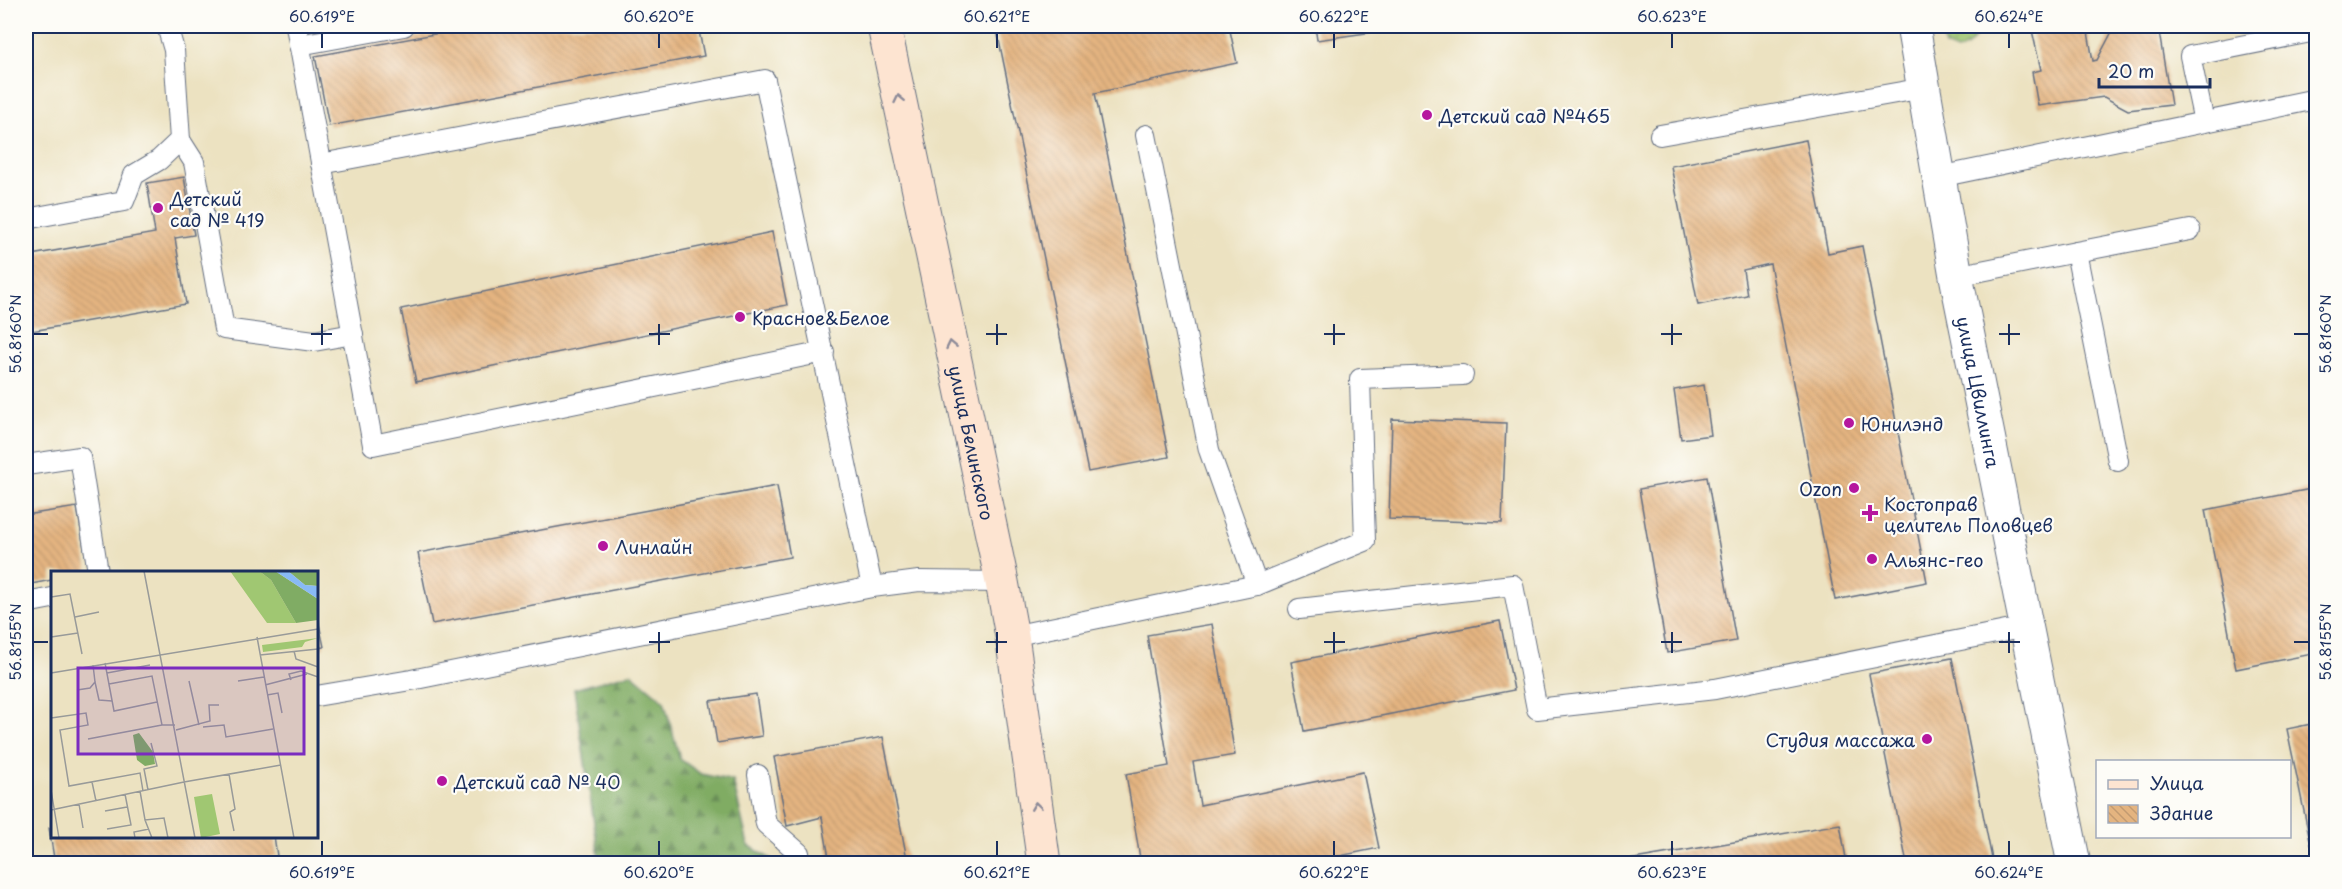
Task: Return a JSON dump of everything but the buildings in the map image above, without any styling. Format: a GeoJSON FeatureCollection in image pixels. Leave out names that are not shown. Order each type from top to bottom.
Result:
{"type":"FeatureCollection","features":[{"type":"Feature","properties":{"kind":"main road","name":"улица Белинского"},"geometry":{"type":"LineString","coordinates":[[884,26],[1002,582],[1012,636],[1044,864]]}},
{"type":"Feature","properties":{"kind":"street","name":"улица Цвиллинга"},"geometry":{"type":"LineString","coordinates":[[1913,26],[1956,276],[2074,864]]}},
{"type":"Feature","properties":{"kind":"lane"},"geometry":{"type":"LineString","coordinates":[[167,26],[174,50],[180,140],[194,162],[224,329],[314,341],[353,334]]}},
{"type":"Feature","properties":{"kind":"lane"},"geometry":{"type":"LineString","coordinates":[[296,26],[373,445],[824,352]]}},
{"type":"Feature","properties":{"kind":"lane"},"geometry":{"type":"LineString","coordinates":[[299,45],[404,26]]}},
{"type":"Feature","properties":{"kind":"lane"},"geometry":{"type":"LineString","coordinates":[[2204,122],[2190,56],[2316,31]]}},
{"type":"Feature","properties":{"kind":"lane"},"geometry":{"type":"LineString","coordinates":[[321,164],[765,80],[872,587]]}},
{"type":"Feature","properties":{"kind":"lane"},"geometry":{"type":"LineString","coordinates":[[1660,135],[1924,88]]}},
{"type":"Feature","properties":{"kind":"lane"},"geometry":{"type":"LineString","coordinates":[[1940,177],[2316,99]]}},
{"type":"Feature","properties":{"kind":"lane"},"geometry":{"type":"LineString","coordinates":[[1146,135],[1209,450],[1257,585]]}},
{"type":"Feature","properties":{"kind":"lane"},"geometry":{"type":"LineString","coordinates":[[26,219],[124,201],[134,175],[159,160],[180,140]]}},
{"type":"Feature","properties":{"kind":"lane"},"geometry":{"type":"LineString","coordinates":[[1956,276],[2190,230]]}},
{"type":"Feature","properties":{"kind":"lane"},"geometry":{"type":"LineString","coordinates":[[2076,252],[2118,460]]}},
{"type":"Feature","properties":{"kind":"lane"},"geometry":{"type":"LineString","coordinates":[[1012,636],[1257,585],[1365,541],[1360,379],[1463,375]]}},
{"type":"Feature","properties":{"kind":"lane"},"geometry":{"type":"LineString","coordinates":[[26,465],[80,457],[98,571]]}},
{"type":"Feature","properties":{"kind":"lane"},"geometry":{"type":"LineString","coordinates":[[318,696],[411,680],[872,587],[919,580],[1002,582]]}},
{"type":"Feature","properties":{"kind":"lane"},"geometry":{"type":"LineString","coordinates":[[1299,609],[1514,585],[1537,709],[1715,689],[2025,627]]}},
{"type":"Feature","properties":{"kind":"lane"},"geometry":{"type":"LineString","coordinates":[[26,603],[51,598]]}},
{"type":"Feature","properties":{"kind":"lane"},"geometry":{"type":"LineString","coordinates":[[758,775],[766,824],[799,853],[801,864]]}},
{"type":"Feature","properties":{"kind":"green space"},"geometry":{"type":"Polygon","coordinates":[[[1940,26],[1977,26],[1976,35],[1972,42],[1957,51],[1945,46],[1940,26]]]}},
{"type":"Feature","properties":{"kind":"green space"},"geometry":{"type":"Polygon","coordinates":[[[631,673],[664,701],[680,759],[701,774],[733,781],[748,845],[777,863],[600,863],[574,689],[631,673]]]}},
{"type":"Feature","properties":{"kind":"place","name":"Детский сад №465"},"geometry":{"type":"Point","coordinates":[1427,115]}},
{"type":"Feature","properties":{"kind":"place","name":"Детский сад № 419"},"geometry":{"type":"Point","coordinates":[158,208]}},
{"type":"Feature","properties":{"kind":"place","name":"Красное&Белое"},"geometry":{"type":"Point","coordinates":[740,317]}},
{"type":"Feature","properties":{"kind":"place","name":"Юнилэнд"},"geometry":{"type":"Point","coordinates":[1849,423]}},
{"type":"Feature","properties":{"kind":"place","name":"Ozon"},"geometry":{"type":"Point","coordinates":[1854,488]}},
{"type":"Feature","properties":{"kind":"place","name":"Костоправ целитель Половцев"},"geometry":{"type":"Point","coordinates":[1870,513]}},
{"type":"Feature","properties":{"kind":"place","name":"Линлайн"},"geometry":{"type":"Point","coordinates":[603,546]}},
{"type":"Feature","properties":{"kind":"place","name":"Альянс-гео"},"geometry":{"type":"Point","coordinates":[1872,559]}},
{"type":"Feature","properties":{"kind":"place","name":"Студия массажа"},"geometry":{"type":"Point","coordinates":[1927,739]}},
{"type":"Feature","properties":{"kind":"place","name":"Детский сад № 40"},"geometry":{"type":"Point","coordinates":[442,781]}}]}
